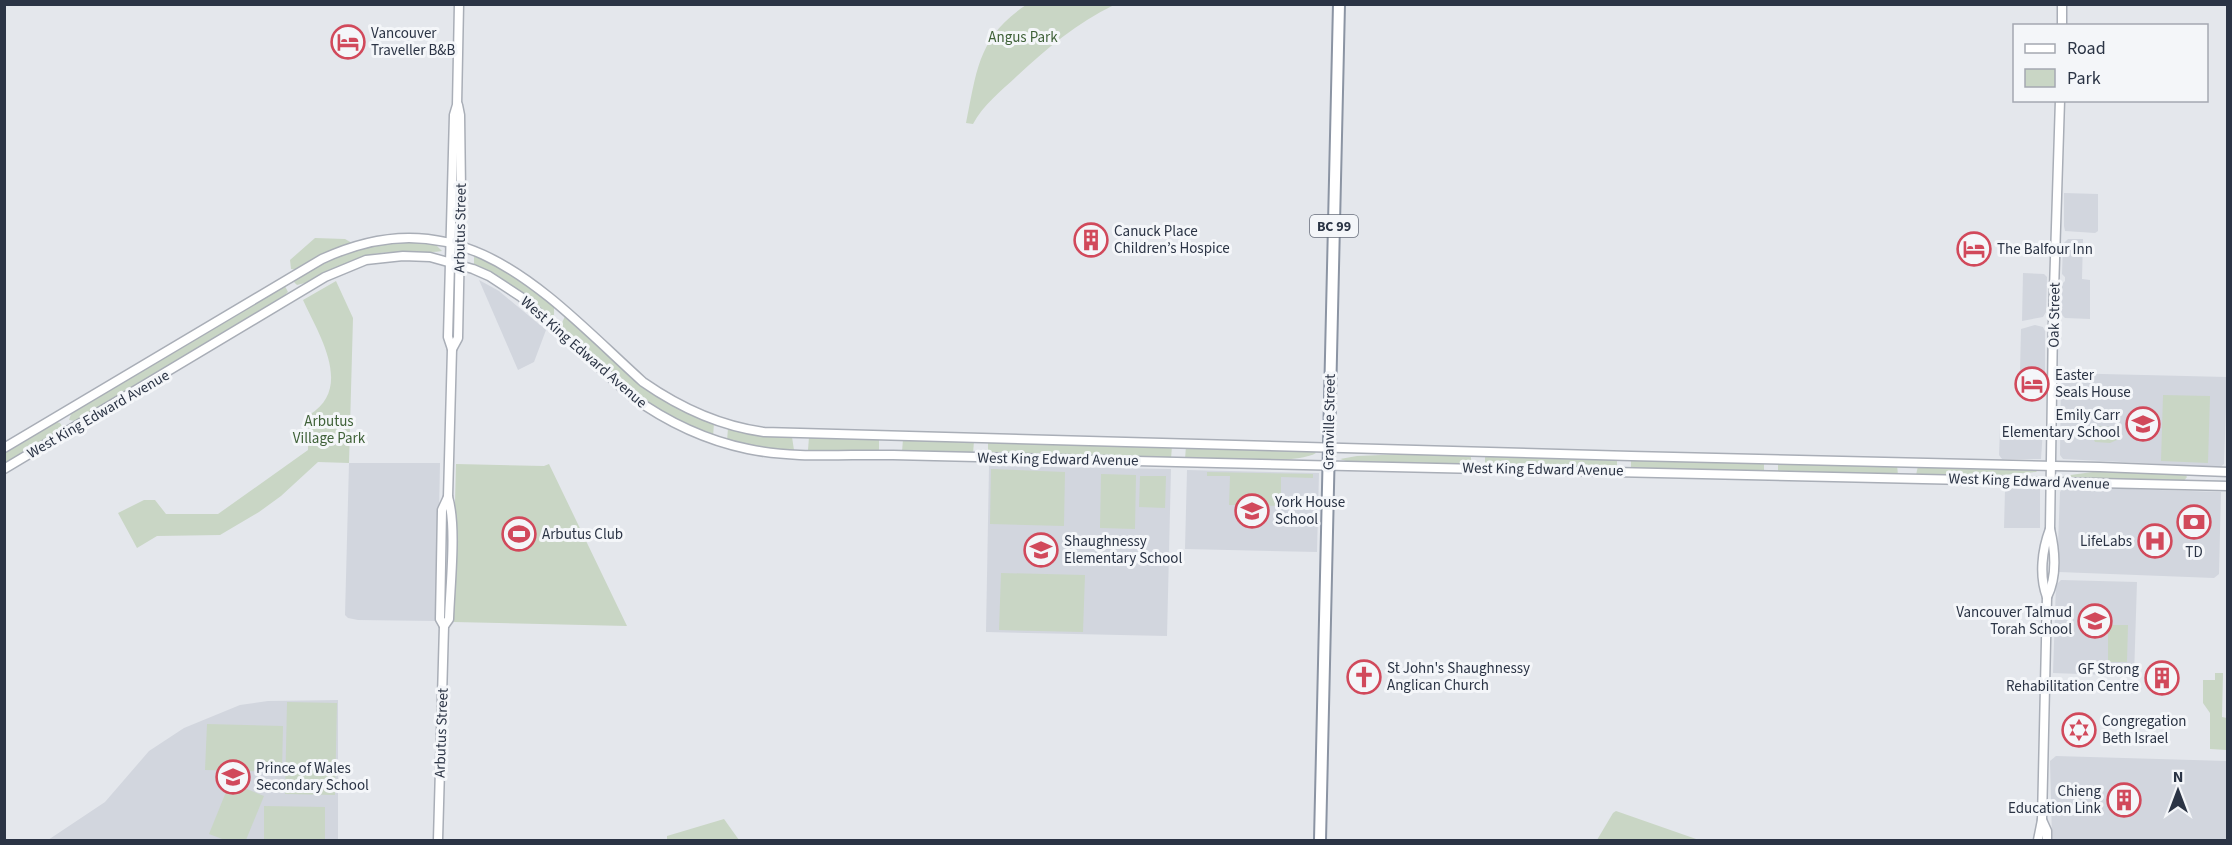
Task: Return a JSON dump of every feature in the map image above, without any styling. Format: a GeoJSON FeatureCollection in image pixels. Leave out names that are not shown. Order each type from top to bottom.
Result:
{"type":"FeatureCollection","features":[{"type":"Feature","properties":{"kind":"highway","name":"Granville Street"},"geometry":{"type":"LineString","coordinates":[[1320,840],[1339,4]]}},
{"type":"Feature","properties":{"kind":"main road","name":"Arbutus Street"},"geometry":{"type":"LineString","coordinates":[[438,840],[444,626],[440,619],[442,510],[448,497],[452,349],[447,337],[456,245],[454,115],[458,105],[459,4]]}},
{"type":"Feature","properties":{"kind":"main road"},"geometry":{"type":"LineString","coordinates":[[2062,4],[2062,24]]}},
{"type":"Feature","properties":{"kind":"main road","name":"Oak Street"},"geometry":{"type":"LineString","coordinates":[[2038,840],[2042,820],[2047,597],[2052,586],[2054,545],[2050,529],[2053,322],[2060,102]]}},
{"type":"Feature","properties":{"kind":"main road","name":"West King Edward Avenue"},"geometry":{"type":"LineString","coordinates":[[4,448],[328,256],[358,245],[385,239],[423,238],[456,245],[488,256],[523,276],[657,392],[706,417],[747,430],[791,434],[2228,472]]}},
{"type":"Feature","properties":{"kind":"main road","name":"West King Edward Avenue"},"geometry":{"type":"LineString","coordinates":[[4,469],[340,270],[366,260],[391,256],[424,256],[455,263],[489,276],[521,297],[631,396],[651,410],[692,432],[750,450],[794,453],[2228,486]]}},
{"type":"Feature","properties":{"kind":"main road"},"geometry":{"type":"LineString","coordinates":[[2188,470],[2190,486]]}},
{"type":"Feature","properties":{"kind":"main road","name":"Oak Street"},"geometry":{"type":"LineString","coordinates":[[2042,820],[2047,831],[2047,840]]}},
{"type":"Feature","properties":{"kind":"shaded area"},"geometry":{"type":"Polygon","coordinates":[[[2064,193],[2098,194],[2098,231],[2095,233],[2065,231],[2064,193]]]}},
{"type":"Feature","properties":{"kind":"shaded area"},"geometry":{"type":"Polygon","coordinates":[[[2068,239],[2083,239],[2082,279],[2090,280],[2090,319],[2065,318],[2061,314],[2062,284],[2065,281],[2062,274],[2063,244],[2068,239]]]}},
{"type":"Feature","properties":{"kind":"shaded area"},"geometry":{"type":"Polygon","coordinates":[[[2023,273],[2044,274],[2047,277],[2046,312],[2043,317],[2022,321],[2023,273]]]}},
{"type":"Feature","properties":{"kind":"shaded area"},"geometry":{"type":"Polygon","coordinates":[[[479,280],[499,291],[546,330],[534,362],[518,370],[479,280]]]}},
{"type":"Feature","properties":{"kind":"shaded area"},"geometry":{"type":"Polygon","coordinates":[[[2035,325],[2043,327],[2045,331],[2045,372],[2020,372],[2021,329],[2035,325]]]}},
{"type":"Feature","properties":{"kind":"shaded area","name":"Emily Carr Elementary School"},"geometry":{"type":"Polygon","coordinates":[[[2061,373],[2227,377],[2224,464],[2220,467],[2063,459],[2060,455],[2061,373]]]}},
{"type":"Feature","properties":{"kind":"shaded area"},"geometry":{"type":"Polygon","coordinates":[[[2000,429],[2043,429],[2041,459],[2002,459],[1999,455],[2000,429]]]}},
{"type":"Feature","properties":{"kind":"shaded area"},"geometry":{"type":"Polygon","coordinates":[[[349,463],[440,463],[435,621],[358,620],[345,615],[349,463]]]}},
{"type":"Feature","properties":{"kind":"shaded area"},"geometry":{"type":"Polygon","coordinates":[[[989,466],[1171,469],[1167,636],[986,632],[989,466]]]}},
{"type":"Feature","properties":{"kind":"shaded area","name":"York House School"},"geometry":{"type":"Polygon","coordinates":[[[1187,470],[1319,473],[1317,552],[1185,549],[1187,470]]]}},
{"type":"Feature","properties":{"kind":"shaded area"},"geometry":{"type":"Polygon","coordinates":[[[2007,486],[2040,487],[2040,528],[2004,528],[2007,486]]]}},
{"type":"Feature","properties":{"kind":"shaded area"},"geometry":{"type":"Polygon","coordinates":[[[2064,487],[2221,492],[2219,574],[2214,578],[2059,572],[2057,570],[2060,492],[2064,487]]]}},
{"type":"Feature","properties":{"kind":"shaded area","name":"Vancouver Talmud Torah School"},"geometry":{"type":"Polygon","coordinates":[[[2061,580],[2137,582],[2134,676],[2053,673],[2056,585],[2061,580]]]}},
{"type":"Feature","properties":{"kind":"shaded area","name":"Prince of Wales Secondary School"},"geometry":{"type":"Polygon","coordinates":[[[338,700],[338,840],[48,840],[105,802],[149,751],[184,728],[240,705],[268,701],[338,700]]]}},
{"type":"Feature","properties":{"kind":"shaded area"},"geometry":{"type":"Polygon","coordinates":[[[2056,756],[2227,761],[2227,840],[2052,840],[2050,761],[2056,756]]]}},
{"type":"Feature","properties":{"kind":"green space","name":"Angus Park"},"geometry":{"type":"Polygon","coordinates":[[[1026,5],[1114,5],[1087,20],[1051,46],[992,99],[973,124],[966,123],[977,71],[989,42],[1010,17],[1026,5]]]}},
{"type":"Feature","properties":{"kind":"green space"},"geometry":{"type":"Polygon","coordinates":[[[315,238],[345,239],[352,243],[320,256],[297,270],[291,269],[290,260],[315,238]]]}},
{"type":"Feature","properties":{"kind":"green space"},"geometry":{"type":"Polygon","coordinates":[[[410,241],[435,244],[442,251],[372,254],[306,283],[297,285],[294,282],[304,272],[348,252],[371,246],[410,241]]]}},
{"type":"Feature","properties":{"kind":"green space"},"geometry":{"type":"Polygon","coordinates":[[[474,256],[506,272],[535,291],[554,306],[554,315],[547,316],[514,287],[474,266],[474,256]]]}},
{"type":"Feature","properties":{"kind":"green space","name":"Arbutus Village Park"},"geometry":{"type":"Polygon","coordinates":[[[336,281],[353,318],[349,463],[318,462],[281,496],[220,535],[157,536],[137,548],[118,513],[144,500],[155,500],[166,514],[218,514],[308,450],[309,415],[322,404],[329,391],[331,376],[324,345],[303,300],[336,281]]]}},
{"type":"Feature","properties":{"kind":"green space"},"geometry":{"type":"Polygon","coordinates":[[[285,286],[288,292],[277,302],[88,415],[75,421],[69,420],[71,414],[88,402],[285,286]]]}},
{"type":"Feature","properties":{"kind":"green space"},"geometry":{"type":"Polygon","coordinates":[[[565,316],[634,378],[714,423],[713,437],[675,420],[636,396],[560,328],[565,316]]]}},
{"type":"Feature","properties":{"kind":"green space"},"geometry":{"type":"Polygon","coordinates":[[[2163,395],[2210,396],[2208,463],[2161,461],[2163,395]]]}},
{"type":"Feature","properties":{"kind":"green space"},"geometry":{"type":"Polygon","coordinates":[[[57,422],[62,426],[49,439],[5,465],[4,451],[57,422]]]}},
{"type":"Feature","properties":{"kind":"green space"},"geometry":{"type":"Polygon","coordinates":[[[2091,426],[2114,427],[2117,440],[2110,443],[2095,442],[2091,434],[2091,426]]]}},
{"type":"Feature","properties":{"kind":"green space"},"geometry":{"type":"Polygon","coordinates":[[[728,428],[792,437],[794,450],[762,448],[727,441],[728,428]]]}},
{"type":"Feature","properties":{"kind":"green space"},"geometry":{"type":"Polygon","coordinates":[[[809,437],[879,439],[879,452],[808,450],[809,437]]]}},
{"type":"Feature","properties":{"kind":"green space"},"geometry":{"type":"Polygon","coordinates":[[[903,439],[974,441],[973,454],[902,452],[903,439]]]}},
{"type":"Feature","properties":{"kind":"green space"},"geometry":{"type":"Polygon","coordinates":[[[988,441],[1172,446],[1171,459],[988,454],[988,441]]]}},
{"type":"Feature","properties":{"kind":"green space"},"geometry":{"type":"Polygon","coordinates":[[[1186,446],[1313,450],[1316,453],[1306,457],[1273,460],[1185,459],[1186,446]]]}},
{"type":"Feature","properties":{"kind":"green space"},"geometry":{"type":"Polygon","coordinates":[[[1471,455],[1471,464],[1340,459],[1357,456],[1471,455]]]}},
{"type":"Feature","properties":{"kind":"green space"},"geometry":{"type":"Polygon","coordinates":[[[1485,456],[1617,459],[1617,468],[1488,465],[1485,464],[1485,456]]]}},
{"type":"Feature","properties":{"kind":"green space"},"geometry":{"type":"Polygon","coordinates":[[[1631,459],[1764,462],[1764,471],[1631,468],[1631,459]]]}},
{"type":"Feature","properties":{"kind":"green space"},"geometry":{"type":"Polygon","coordinates":[[[1778,463],[1897,465],[1898,475],[1778,471],[1778,463]]]}},
{"type":"Feature","properties":{"kind":"green space","name":"Arbutus Club"},"geometry":{"type":"Polygon","coordinates":[[[456,464],[544,466],[549,464],[627,626],[454,622],[452,617],[456,464]]]}},
{"type":"Feature","properties":{"kind":"green space"},"geometry":{"type":"Polygon","coordinates":[[[1918,466],[2038,470],[1989,476],[1916,475],[1918,466]]]}},
{"type":"Feature","properties":{"kind":"green space"},"geometry":{"type":"Polygon","coordinates":[[[991,469],[1065,472],[1064,526],[990,524],[991,469]]]}},
{"type":"Feature","properties":{"kind":"green space"},"geometry":{"type":"Polygon","coordinates":[[[2100,471],[2185,474],[2187,477],[2183,482],[2063,476],[2100,471]]]}},
{"type":"Feature","properties":{"kind":"green space"},"geometry":{"type":"Polygon","coordinates":[[[1207,472],[1313,474],[1313,478],[1281,477],[1281,506],[1229,505],[1230,476],[1207,476],[1207,472]]]}},
{"type":"Feature","properties":{"kind":"green space"},"geometry":{"type":"Polygon","coordinates":[[[1101,474],[1136,475],[1135,529],[1100,528],[1101,474]]]}},
{"type":"Feature","properties":{"kind":"green space"},"geometry":{"type":"Polygon","coordinates":[[[1140,476],[1166,476],[1165,508],[1139,507],[1140,476]]]}},
{"type":"Feature","properties":{"kind":"green space"},"geometry":{"type":"Polygon","coordinates":[[[1001,573],[1085,575],[1083,632],[999,630],[1001,573]]]}},
{"type":"Feature","properties":{"kind":"green space"},"geometry":{"type":"Polygon","coordinates":[[[2108,625],[2128,625],[2127,662],[2108,662],[2108,625]]]}},
{"type":"Feature","properties":{"kind":"green space"},"geometry":{"type":"Polygon","coordinates":[[[2215,673],[2223,673],[2222,717],[2227,718],[2227,750],[2210,749],[2210,713],[2203,703],[2203,680],[2215,680],[2215,673]]]}},
{"type":"Feature","properties":{"kind":"green space"},"geometry":{"type":"Polygon","coordinates":[[[287,702],[337,703],[335,795],[285,794],[287,702]]]}},
{"type":"Feature","properties":{"kind":"green space"},"geometry":{"type":"Polygon","coordinates":[[[207,724],[283,726],[282,772],[205,770],[207,724]]]}},
{"type":"Feature","properties":{"kind":"green space"},"geometry":{"type":"Polygon","coordinates":[[[230,782],[264,796],[246,840],[225,840],[209,834],[230,782]]]}},
{"type":"Feature","properties":{"kind":"green space"},"geometry":{"type":"Polygon","coordinates":[[[264,806],[325,807],[325,840],[264,840],[264,806]]]}},
{"type":"Feature","properties":{"kind":"green space"},"geometry":{"type":"Polygon","coordinates":[[[1616,811],[1699,840],[1597,840],[1616,811]]]}},
{"type":"Feature","properties":{"kind":"green space"},"geometry":{"type":"Polygon","coordinates":[[[724,819],[739,840],[667,840],[667,836],[724,819]]]}},
{"type":"Feature","properties":{"kind":"place","name":"Vancouver Traveller B&B"},"geometry":{"type":"Point","coordinates":[348,42]}},
{"type":"Feature","properties":{"kind":"place","name":"Canuck Place Children’s Hospice"},"geometry":{"type":"Point","coordinates":[1091,240]}},
{"type":"Feature","properties":{"kind":"place","name":"The Balfour Inn"},"geometry":{"type":"Point","coordinates":[1974,249]}},
{"type":"Feature","properties":{"kind":"place","name":"Easter Seals House"},"geometry":{"type":"Point","coordinates":[2032,384]}},
{"type":"Feature","properties":{"kind":"place","name":"Emily Carr Elementary School"},"geometry":{"type":"Point","coordinates":[2143,424]}},
{"type":"Feature","properties":{"kind":"place","name":"York House School"},"geometry":{"type":"Point","coordinates":[1252,511]}},
{"type":"Feature","properties":{"kind":"place","name":"TD"},"geometry":{"type":"Point","coordinates":[2194,522]}},
{"type":"Feature","properties":{"kind":"place","name":"Arbutus Club"},"geometry":{"type":"Point","coordinates":[519,534]}},
{"type":"Feature","properties":{"kind":"place","name":"LifeLabs"},"geometry":{"type":"Point","coordinates":[2155,541]}},
{"type":"Feature","properties":{"kind":"place","name":"Shaughnessy Elementary School"},"geometry":{"type":"Point","coordinates":[1041,550]}},
{"type":"Feature","properties":{"kind":"place","name":"Vancouver Talmud Torah School"},"geometry":{"type":"Point","coordinates":[2095,621]}},
{"type":"Feature","properties":{"kind":"place","name":"St John's Shaughnessy Anglican Church"},"geometry":{"type":"Point","coordinates":[1364,677]}},
{"type":"Feature","properties":{"kind":"place","name":"GF Strong Rehabilitation Centre"},"geometry":{"type":"Point","coordinates":[2162,678]}},
{"type":"Feature","properties":{"kind":"place","name":"Congregation Beth Israel"},"geometry":{"type":"Point","coordinates":[2079,730]}},
{"type":"Feature","properties":{"kind":"place","name":"Prince of Wales Secondary School"},"geometry":{"type":"Point","coordinates":[233,777]}},
{"type":"Feature","properties":{"kind":"place","name":"Chieng Education Link"},"geometry":{"type":"Point","coordinates":[2124,800]}}]}
